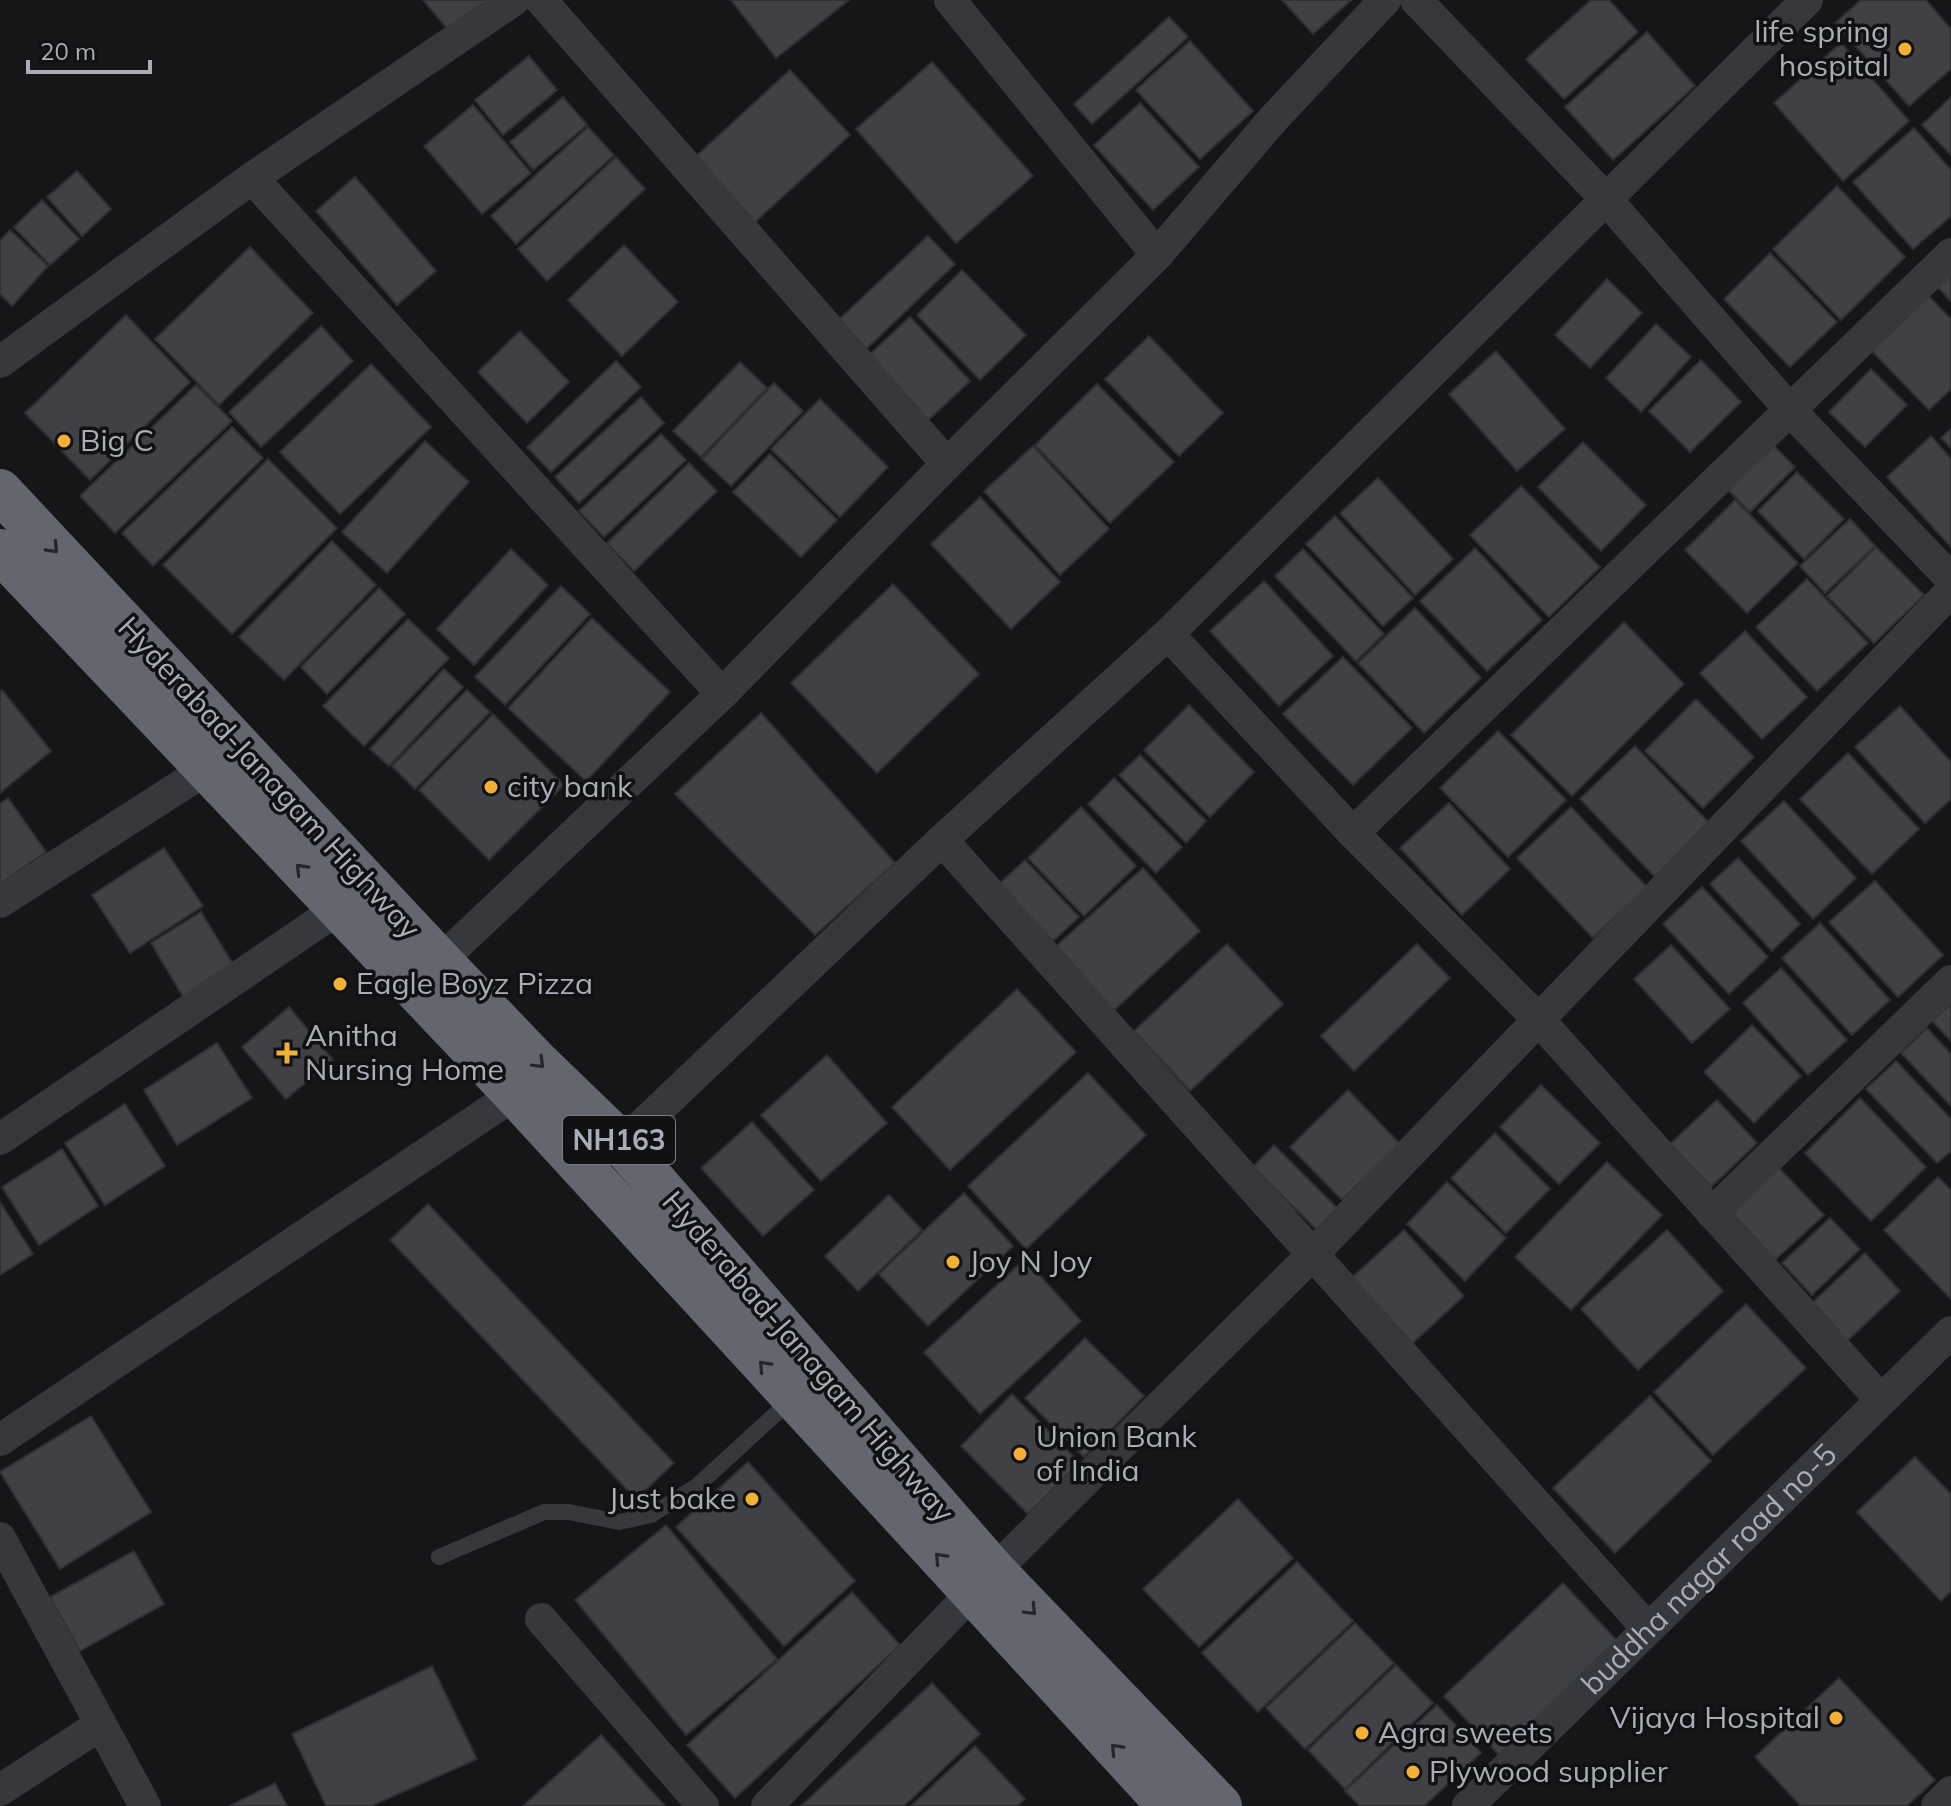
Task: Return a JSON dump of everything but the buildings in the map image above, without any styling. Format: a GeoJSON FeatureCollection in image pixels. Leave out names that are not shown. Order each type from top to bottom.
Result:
{"type":"FeatureCollection","features":[{"type":"Feature","properties":{"kind":"highway","name":"Hyderabad-Janagam Highway"},"geometry":{"type":"LineString","coordinates":[[0,491],[440,961],[536,1061],[622,1144],[1169,1806]]}},
{"type":"Feature","properties":{"kind":"highway","name":"Hyderabad-Janagam Highway"},"geometry":{"type":"LineString","coordinates":[[0,551],[515,1094],[793,1398],[1220,1806]]}},
{"type":"Feature","properties":{"kind":"street"},"geometry":{"type":"LineString","coordinates":[[0,362],[252,178],[514,0]]}},
{"type":"Feature","properties":{"kind":"street"},"geometry":{"type":"LineString","coordinates":[[541,0],[947,464]]}},
{"type":"Feature","properties":{"kind":"street"},"geometry":{"type":"LineString","coordinates":[[950,0],[1157,255]]}},
{"type":"Feature","properties":{"kind":"street"},"geometry":{"type":"LineString","coordinates":[[440,961],[722,694],[1157,255],[1276,116],[1385,0]]}},
{"type":"Feature","properties":{"kind":"street"},"geometry":{"type":"LineString","coordinates":[[1416,0],[1606,199],[1790,410],[1951,579]]}},
{"type":"Feature","properties":{"kind":"street"},"geometry":{"type":"LineString","coordinates":[[622,1144],[942,840],[1168,634],[1807,0]]}},
{"type":"Feature","properties":{"kind":"street"},"geometry":{"type":"LineString","coordinates":[[252,178],[722,694]]}},
{"type":"Feature","properties":{"kind":"street"},"geometry":{"type":"LineString","coordinates":[[1353,833],[1951,254]]}},
{"type":"Feature","properties":{"kind":"street"},"geometry":{"type":"LineString","coordinates":[[767,1806],[983,1582],[1312,1255],[1951,591]]}},
{"type":"Feature","properties":{"kind":"street"},"geometry":{"type":"LineString","coordinates":[[1168,634],[1353,833],[1538,1019],[1881,1400]]}},
{"type":"Feature","properties":{"kind":"street"},"geometry":{"type":"LineString","coordinates":[[0,902],[207,769]]}},
{"type":"Feature","properties":{"kind":"street"},"geometry":{"type":"LineString","coordinates":[[942,840],[1648,1629]]}},
{"type":"Feature","properties":{"kind":"street"},"geometry":{"type":"LineString","coordinates":[[0,1139],[338,909]]}},
{"type":"Feature","properties":{"kind":"street"},"geometry":{"type":"LineString","coordinates":[[1712,1213],[1951,981]]}},
{"type":"Feature","properties":{"kind":"street"},"geometry":{"type":"LineString","coordinates":[[0,1440],[515,1094]]}},
{"type":"Feature","properties":{"kind":"street","name":"buddha nagar road no-5"},"geometry":{"type":"LineString","coordinates":[[1468,1806],[1951,1332]]}},
{"type":"Feature","properties":{"kind":"street"},"geometry":{"type":"LineString","coordinates":[[0,1538],[145,1806]]}},
{"type":"Feature","properties":{"kind":"street"},"geometry":{"type":"LineString","coordinates":[[541,1619],[703,1806]]}},
{"type":"Feature","properties":{"kind":"street"},"geometry":{"type":"LineString","coordinates":[[0,1790],[100,1725]]}},
{"type":"Feature","properties":{"kind":"street"},"geometry":{"type":"LineString","coordinates":[[1937,1806],[1951,1792]]}},
{"type":"Feature","properties":{"kind":"lane"},"geometry":{"type":"LineString","coordinates":[[439,1557],[544,1512],[569,1512],[619,1522],[651,1515],[697,1486],[793,1398]]}},
{"type":"Feature","properties":{"kind":"place","name":"life spring hospital"},"geometry":{"type":"Point","coordinates":[1905,49]}},
{"type":"Feature","properties":{"kind":"place","name":"Big C"},"geometry":{"type":"Point","coordinates":[64,441]}},
{"type":"Feature","properties":{"kind":"place","name":"city bank"},"geometry":{"type":"Point","coordinates":[491,787]}},
{"type":"Feature","properties":{"kind":"place","name":"Eagle Boyz Pizza"},"geometry":{"type":"Point","coordinates":[340,984]}},
{"type":"Feature","properties":{"kind":"place","name":"Anitha Nursing Home"},"geometry":{"type":"Point","coordinates":[287,1053]}},
{"type":"Feature","properties":{"kind":"place","name":"Joy N Joy"},"geometry":{"type":"Point","coordinates":[953,1262]}},
{"type":"Feature","properties":{"kind":"place","name":"Union Bank of India"},"geometry":{"type":"Point","coordinates":[1020,1454]}},
{"type":"Feature","properties":{"kind":"place","name":"Just bake"},"geometry":{"type":"Point","coordinates":[752,1499]}},
{"type":"Feature","properties":{"kind":"place","name":"Vijaya Hospital"},"geometry":{"type":"Point","coordinates":[1836,1718]}},
{"type":"Feature","properties":{"kind":"place","name":"Agra sweets"},"geometry":{"type":"Point","coordinates":[1362,1733]}},
{"type":"Feature","properties":{"kind":"place","name":"Plywood supplier"},"geometry":{"type":"Point","coordinates":[1413,1772]}}]}
